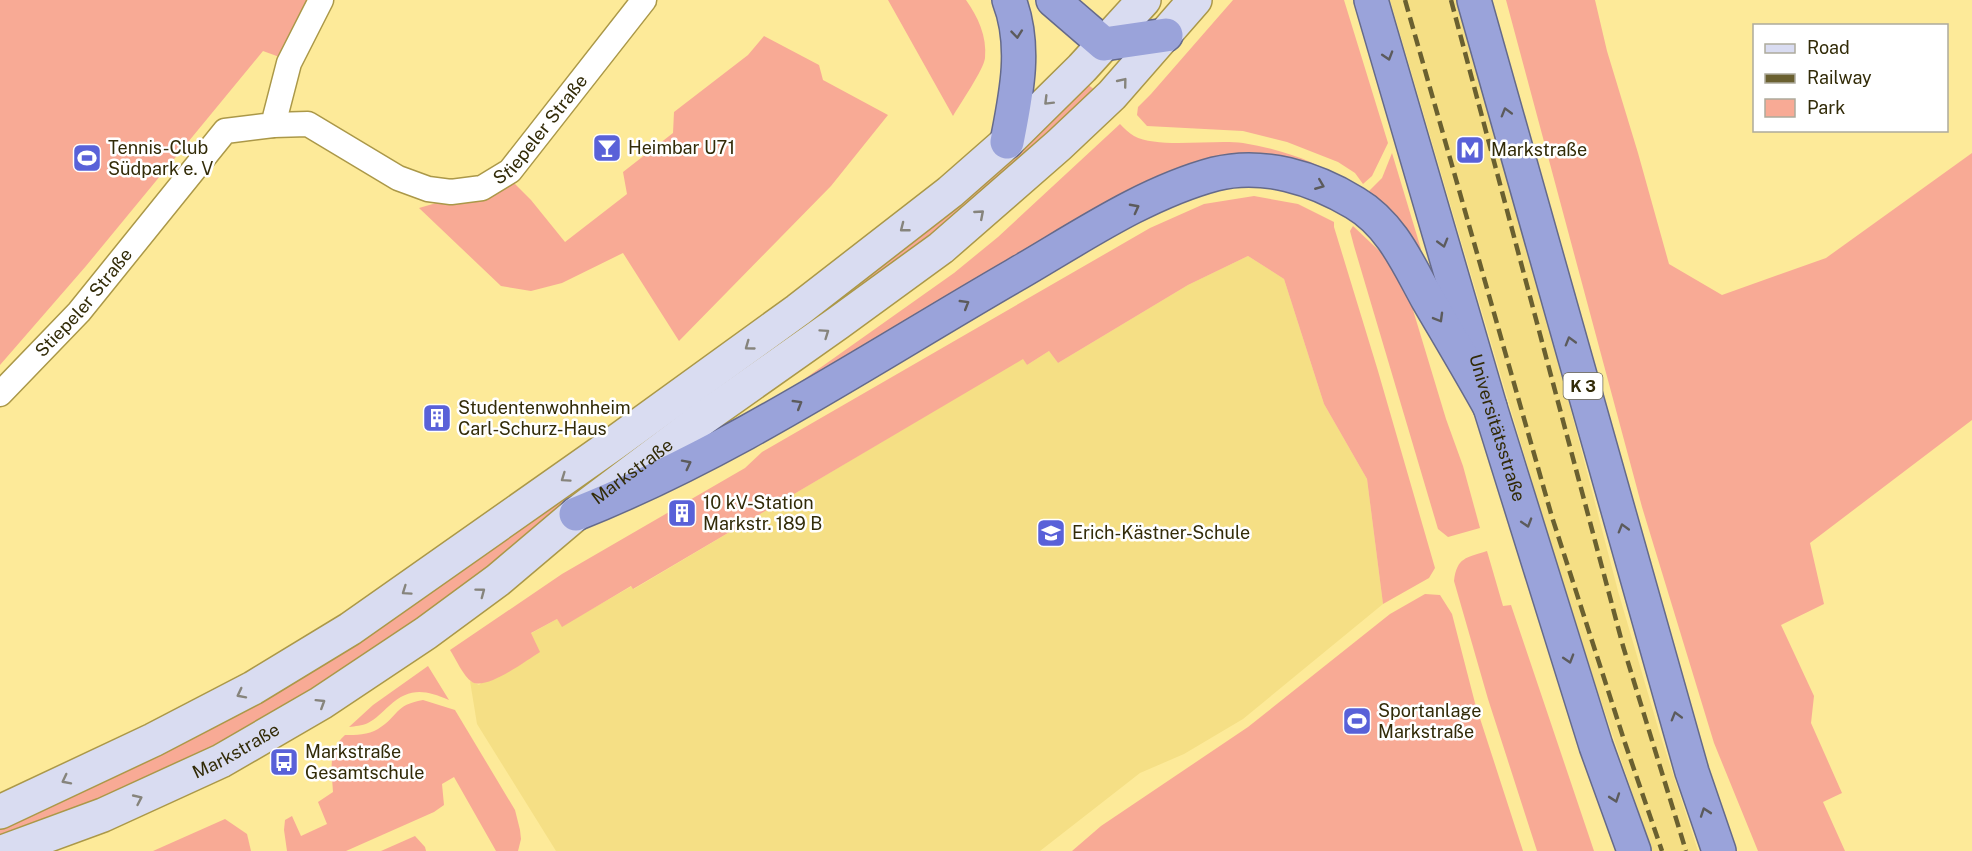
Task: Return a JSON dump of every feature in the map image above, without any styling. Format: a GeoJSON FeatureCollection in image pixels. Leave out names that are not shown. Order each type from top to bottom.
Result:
{"type":"FeatureCollection","features":[{"type":"Feature","properties":{"kind":"highway"},"geometry":{"type":"LineString","coordinates":[[1006,142],[1017,92],[1018,68],[1016,22],[1009,0]]}},
{"type":"Feature","properties":{"kind":"highway"},"geometry":{"type":"LineString","coordinates":[[1053,0],[1104,44],[1166,35]]}},
{"type":"Feature","properties":{"kind":"highway","name":"Universitätsstraße"},"geometry":{"type":"LineString","coordinates":[[1371,0],[1491,407],[1596,746],[1634,851]]}},
{"type":"Feature","properties":{"kind":"highway","name":"K 3"},"geometry":{"type":"LineString","coordinates":[[1474,0],[1692,772],[1719,851]]}},
{"type":"Feature","properties":{"kind":"highway"},"geometry":{"type":"LineString","coordinates":[[576,514],[627,494],[747,434],[1102,225],[1163,193],[1217,174],[1255,170],[1295,175],[1327,187],[1373,216],[1396,242],[1491,407]]}},
{"type":"Feature","properties":{"kind":"main road","name":"Markstraße"},"geometry":{"type":"LineString","coordinates":[[0,812],[153,740],[253,688],[350,629],[613,444],[798,310],[950,192],[1006,142],[1104,44],[1144,0]]}},
{"type":"Feature","properties":{"kind":"main road","name":"Markstraße"},"geometry":{"type":"LineString","coordinates":[[5,851],[103,816],[220,761],[277,730],[373,670],[426,633],[498,580],[576,514],[702,419],[941,248],[1059,145],[1112,95],[1195,0]]}},
{"type":"Feature","properties":{"kind":"street"},"geometry":{"type":"LineString","coordinates":[[273,125],[289,63],[321,0]]}},
{"type":"Feature","properties":{"kind":"street","name":"Stiepeler Straße"},"geometry":{"type":"LineString","coordinates":[[0,394],[79,312],[225,131],[273,125],[308,124],[398,178],[428,189],[451,192],[482,188],[510,171],[644,0]]}},
{"type":"Feature","properties":{"kind":"shaded area"},"geometry":{"type":"Polygon","coordinates":[[[1390,0],[1460,0],[1618,591],[1659,731],[1698,851],[1652,851],[1547,532],[1390,0]]]}},
{"type":"Feature","properties":{"kind":"shaded area","name":"Erich-Kästner-Schule"},"geometry":{"type":"Polygon","coordinates":[[[1248,256],[1284,279],[1324,404],[1367,479],[1383,604],[1243,719],[1184,754],[1140,773],[1040,851],[556,851],[477,724],[470,681],[479,685],[530,634],[557,619],[562,626],[632,586],[634,589],[1023,358],[1027,365],[1049,351],[1058,363],[1188,285],[1248,256]]]}},
{"type":"Feature","properties":{"kind":"green space","name":"Tennis-Club Südpark e. V"},"geometry":{"type":"Polygon","coordinates":[[[0,0],[331,0],[296,63],[263,51],[86,266],[0,365],[0,0]]]}},
{"type":"Feature","properties":{"kind":"green space"},"geometry":{"type":"Polygon","coordinates":[[[888,0],[966,0],[974,13],[983,34],[984,63],[953,116],[888,0]]]}},
{"type":"Feature","properties":{"kind":"green space"},"geometry":{"type":"Polygon","coordinates":[[[1233,0],[1344,0],[1388,143],[1372,176],[1363,184],[1355,173],[1338,162],[1287,142],[1243,131],[1147,126],[1137,115],[1138,107],[1233,0]]]}},
{"type":"Feature","properties":{"kind":"green space"},"geometry":{"type":"Polygon","coordinates":[[[1506,0],[1595,0],[1607,51],[1669,264],[1722,295],[1826,258],[1972,153],[1972,420],[1810,543],[1824,604],[1781,625],[1814,696],[1811,723],[1842,793],[1823,802],[1845,851],[1758,851],[1714,743],[1642,507],[1506,0]]]}},
{"type":"Feature","properties":{"kind":"green space"},"geometry":{"type":"Polygon","coordinates":[[[764,36],[819,65],[823,80],[888,115],[831,186],[679,341],[623,253],[562,283],[531,291],[501,286],[419,208],[512,181],[531,200],[565,242],[627,194],[623,172],[673,133],[674,112],[748,55],[764,36]]]}},
{"type":"Feature","properties":{"kind":"green space"},"geometry":{"type":"Polygon","coordinates":[[[1087,84],[1095,90],[999,182],[883,274],[473,581],[328,683],[173,769],[0,840],[0,820],[163,750],[1087,84]]]}},
{"type":"Feature","properties":{"kind":"green space"},"geometry":{"type":"Polygon","coordinates":[[[1120,124],[1134,136],[1144,140],[1171,143],[1231,142],[1271,149],[1299,157],[1350,183],[1254,162],[745,421],[954,273],[998,237],[1120,124]]]}},
{"type":"Feature","properties":{"kind":"green space"},"geometry":{"type":"Polygon","coordinates":[[[1392,153],[1421,249],[1414,252],[1362,198],[1382,178],[1392,153]]]}},
{"type":"Feature","properties":{"kind":"green space"},"geometry":{"type":"Polygon","coordinates":[[[1254,196],[1298,204],[1334,222],[1435,568],[1429,578],[1383,604],[1367,479],[1324,404],[1284,279],[1248,256],[1188,285],[1058,363],[1049,351],[1027,365],[1023,359],[633,589],[631,586],[562,627],[557,619],[531,633],[540,652],[496,679],[478,684],[472,682],[450,650],[562,574],[745,468],[762,452],[1150,228],[1204,204],[1254,196]]]}},
{"type":"Feature","properties":{"kind":"green space"},"geometry":{"type":"Polygon","coordinates":[[[1353,226],[1389,260],[1410,300],[1446,419],[1463,466],[1480,528],[1448,537],[1438,529],[1354,246],[1350,231],[1353,226]]]}},
{"type":"Feature","properties":{"kind":"green space"},"geometry":{"type":"Polygon","coordinates":[[[1487,551],[1503,606],[1511,605],[1594,851],[1537,851],[1488,699],[1454,581],[1460,563],[1468,557],[1487,551]]]}},
{"type":"Feature","properties":{"kind":"green space","name":"Sportanlage Markstraße"},"geometry":{"type":"Polygon","coordinates":[[[1425,594],[1440,595],[1452,614],[1475,703],[1523,851],[1072,851],[1101,826],[1248,727],[1390,614],[1425,594]]]}},
{"type":"Feature","properties":{"kind":"green space"},"geometry":{"type":"Polygon","coordinates":[[[428,666],[449,700],[425,692],[411,693],[397,700],[368,723],[349,727],[373,705],[428,666]]]}},
{"type":"Feature","properties":{"kind":"green space"},"geometry":{"type":"Polygon","coordinates":[[[423,700],[455,710],[515,810],[521,839],[518,851],[496,851],[454,777],[442,784],[444,805],[434,812],[346,851],[287,851],[285,820],[292,816],[301,836],[327,824],[318,802],[333,792],[332,762],[335,747],[339,741],[345,735],[374,731],[402,708],[423,700]]]}},
{"type":"Feature","properties":{"kind":"green space"},"geometry":{"type":"Polygon","coordinates":[[[225,819],[247,834],[251,851],[153,851],[225,819]]]}},
{"type":"Feature","properties":{"kind":"green space"},"geometry":{"type":"Polygon","coordinates":[[[415,836],[426,851],[381,851],[415,836]]]}},
{"type":"Feature","properties":{"kind":"railway"},"geometry":{"type":"LineString","coordinates":[[1405,0],[1552,517],[1662,851]]}},
{"type":"Feature","properties":{"kind":"railway"},"geometry":{"type":"LineString","coordinates":[[1451,0],[1623,646],[1686,851]]}},
{"type":"Feature","properties":{"kind":"place","name":"Heimbar U71"},"geometry":{"type":"Point","coordinates":[607,148]}},
{"type":"Feature","properties":{"kind":"place","name":"Markstraße"},"geometry":{"type":"Point","coordinates":[1470,150]}},
{"type":"Feature","properties":{"kind":"place","name":"Tennis-Club Südpark e. V"},"geometry":{"type":"Point","coordinates":[87,158]}},
{"type":"Feature","properties":{"kind":"place","name":"Studentenwohnheim Carl-Schurz-Haus"},"geometry":{"type":"Point","coordinates":[437,418]}},
{"type":"Feature","properties":{"kind":"place","name":"10 kV-Station Markstr. 189 B"},"geometry":{"type":"Point","coordinates":[682,513]}},
{"type":"Feature","properties":{"kind":"place","name":"Erich-Kästner-Schule"},"geometry":{"type":"Point","coordinates":[1051,533]}},
{"type":"Feature","properties":{"kind":"place","name":"Sportanlage Markstraße"},"geometry":{"type":"Point","coordinates":[1357,721]}},
{"type":"Feature","properties":{"kind":"place","name":"Markstraße Gesamtschule"},"geometry":{"type":"Point","coordinates":[284,762]}}]}
